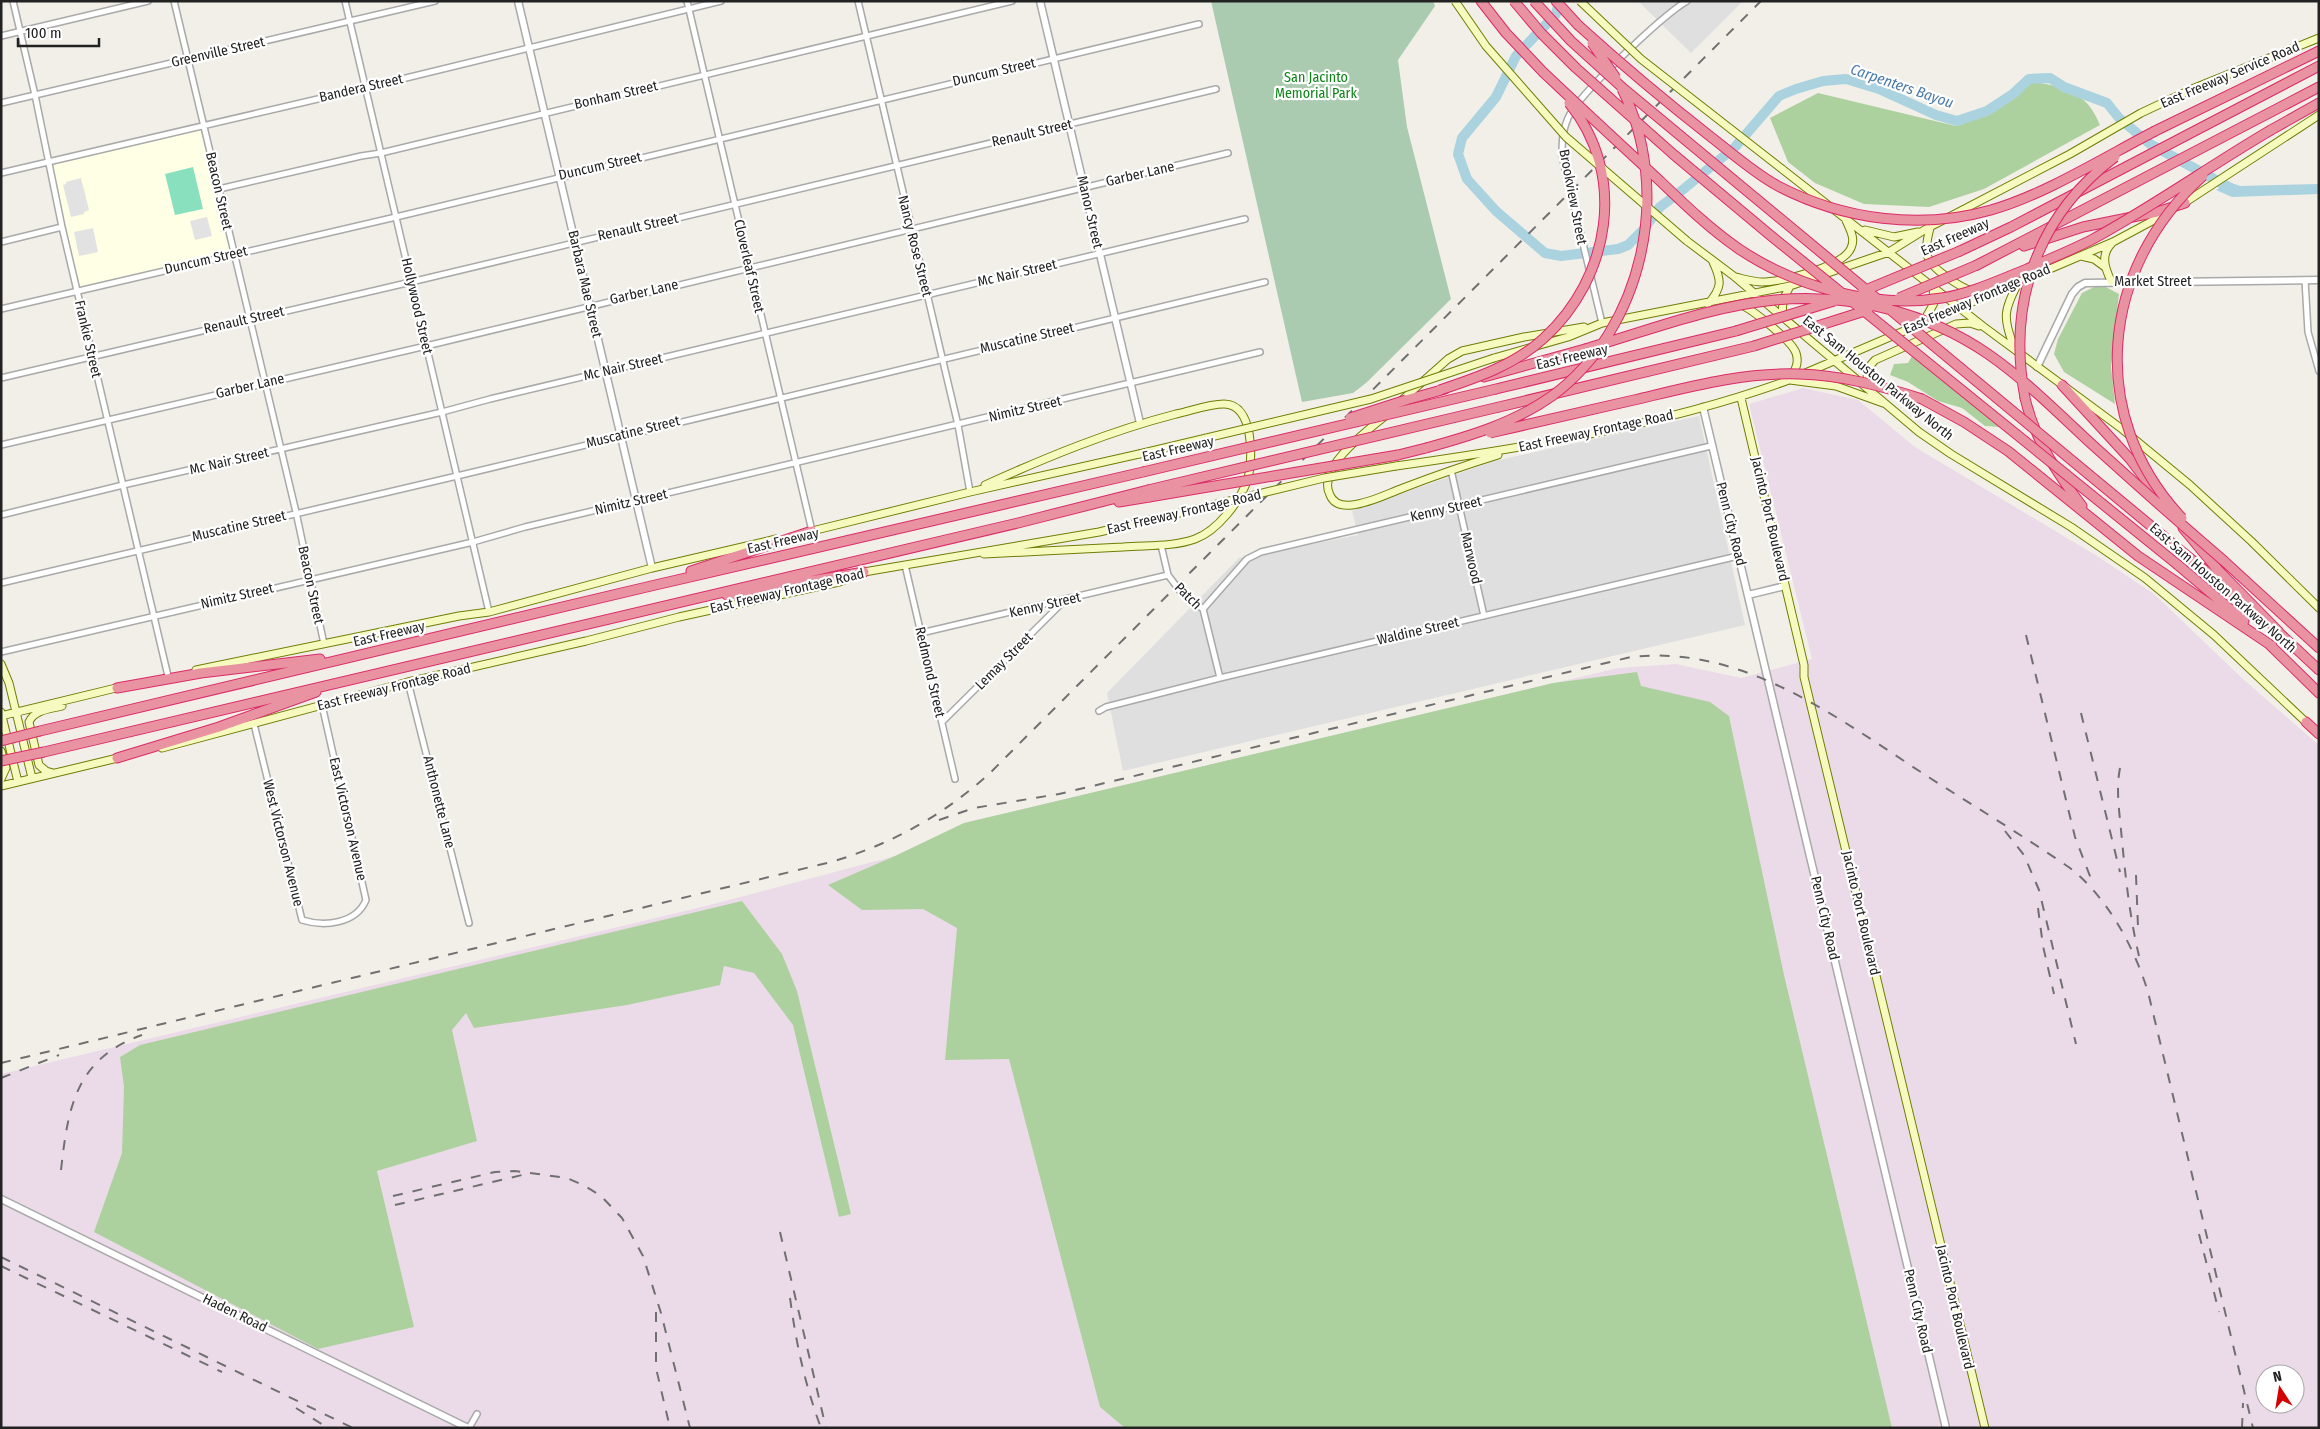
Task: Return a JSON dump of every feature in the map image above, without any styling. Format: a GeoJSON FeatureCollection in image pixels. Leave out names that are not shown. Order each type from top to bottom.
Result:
{"type":"FeatureCollection","features":[{"type":"Feature","properties":{"kind":"highway"},"geometry":{"type":"LineString","coordinates":[[1481,1],[1514,43],[1543,72],[1699,217],[1738,248],[1769,267],[1802,281],[1850,294],[1885,299],[1924,300],[1955,295],[1983,287],[2029,268],[2105,232],[2271,130],[2319,104]]}},
{"type":"Feature","properties":{"kind":"highway","name":"East Sam Houston Parkway North"},"geometry":{"type":"LineString","coordinates":[[1514,1],[1541,33],[1576,68],[1692,170],[2178,565],[2272,646],[2319,693]]}},
{"type":"Feature","properties":{"kind":"highway","name":"East Sam Houston Parkway North"},"geometry":{"type":"LineString","coordinates":[[1534,1],[1571,41],[1624,89],[2280,632],[2319,670]]}},
{"type":"Feature","properties":{"kind":"highway"},"geometry":{"type":"LineString","coordinates":[[1426,448],[1501,424],[1532,409],[1552,396],[1576,375],[1597,351],[1621,312],[1635,277],[1644,242],[1647,213],[1646,177],[1641,141],[1634,117],[1620,85],[1578,25],[1556,1]]}},
{"type":"Feature","properties":{"kind":"highway"},"geometry":{"type":"LineString","coordinates":[[1578,25],[1677,110],[1761,176],[1802,198],[1827,206],[1868,216],[1903,220],[1926,220],[1992,210],[2036,193],[2190,113],[2319,51]]}},
{"type":"Feature","properties":{"kind":"highway","name":"East Freeway"},"geometry":{"type":"LineString","coordinates":[[1,741],[369,652],[1736,332],[1851,296],[1960,251],[2177,141],[2319,66]]}},
{"type":"Feature","properties":{"kind":"highway"},"geometry":{"type":"LineString","coordinates":[[1440,390],[1512,361],[1543,339],[1573,306],[1584,289],[1598,259],[1604,229],[1605,208],[1604,189],[1596,155],[1588,132],[1576,112],[1543,72]]}},
{"type":"Feature","properties":{"kind":"highway"},"geometry":{"type":"LineString","coordinates":[[1,762],[660,605],[1148,493],[1754,346],[1862,312],[1995,256],[2319,87]]}},
{"type":"Feature","properties":{"kind":"highway"},"geometry":{"type":"LineString","coordinates":[[2093,520],[2065,485],[2045,454],[2033,427],[2025,398],[2019,356],[2021,314],[2028,279],[2043,242],[2066,205],[2087,181],[2114,158],[2155,131]]}},
{"type":"Feature","properties":{"kind":"highway"},"geometry":{"type":"LineString","coordinates":[[2224,561],[2174,509],[2154,482],[2140,458],[2122,405],[2118,379],[2117,350],[2125,298],[2136,265],[2148,243],[2164,219],[2187,191],[2214,167],[2241,148]]}},
{"type":"Feature","properties":{"kind":"highway"},"geometry":{"type":"LineString","coordinates":[[1995,256],[2083,227],[2157,212],[2184,203]]}},
{"type":"Feature","properties":{"kind":"highway"},"geometry":{"type":"LineString","coordinates":[[1285,438],[1440,390],[1741,305],[1775,300],[1812,298],[1849,301],[1877,306],[1914,317],[1949,332],[1993,358],[2032,390],[2319,648]]}},
{"type":"Feature","properties":{"kind":"highway"},"geometry":{"type":"LineString","coordinates":[[1148,493],[1349,464],[1697,385],[1757,375],[1798,374],[1835,377],[1876,385],[1922,399],[1964,422],[2008,450],[2093,520],[2175,582],[2272,646]]}},
{"type":"Feature","properties":{"kind":"highway"},"geometry":{"type":"LineString","coordinates":[[2062,385],[2130,459],[2204,556],[2280,632]]}},
{"type":"Feature","properties":{"kind":"highway"},"geometry":{"type":"LineString","coordinates":[[651,586],[812,531]]}},
{"type":"Feature","properties":{"kind":"highway"},"geometry":{"type":"LineString","coordinates":[[660,605],[864,572]]}},
{"type":"Feature","properties":{"kind":"highway"},"geometry":{"type":"LineString","coordinates":[[116,688],[201,673],[369,652]]}},
{"type":"Feature","properties":{"kind":"highway"},"geometry":{"type":"LineString","coordinates":[[117,758],[218,727],[357,677]]}},
{"type":"Feature","properties":{"kind":"highway"},"geometry":{"type":"LineString","coordinates":[[2306,722],[2319,735]]}},
{"type":"Feature","properties":{"kind":"main road","name":"East Sam Houston Parkway North"},"geometry":{"type":"LineString","coordinates":[[1455,1],[1486,46],[1566,137],[1688,241],[1735,277],[1919,432],[1951,454],[2071,527],[2145,578],[2214,635],[2306,722]]}},
{"type":"Feature","properties":{"kind":"main road"},"geometry":{"type":"LineString","coordinates":[[1580,1],[1641,59],[1711,116],[1782,168],[1984,327],[2122,429],[2190,485],[2252,541],[2319,608]]}},
{"type":"Feature","properties":{"kind":"main road","name":"East Freeway Service Road"},"geometry":{"type":"LineString","coordinates":[[1928,229],[2104,135],[2141,113],[2192,89],[2319,38]]}},
{"type":"Feature","properties":{"kind":"main road","name":"East Freeway Frontage Road"},"geometry":{"type":"LineString","coordinates":[[1,786],[254,724],[408,682],[586,641],[679,616],[839,582],[864,572],[948,556],[1092,533],[1154,520],[1324,478],[1527,448],[1588,436],[1741,398],[1789,380],[2113,242],[2184,203],[2319,115]]}},
{"type":"Feature","properties":{"kind":"main road"},"geometry":{"type":"LineString","coordinates":[[1735,277],[1763,282],[1810,273],[1833,265],[1844,258],[1851,249],[1853,237],[1845,217]]}},
{"type":"Feature","properties":{"kind":"main road"},"geometry":{"type":"LineString","coordinates":[[1859,228],[1894,237],[1928,229]]}},
{"type":"Feature","properties":{"kind":"main road"},"geometry":{"type":"LineString","coordinates":[[1527,448],[1451,470],[1352,505],[1340,505],[1333,501],[1326,485],[1328,474],[1340,458],[1454,354],[1524,337],[1756,295],[1790,286],[1889,252],[1928,229]]}},
{"type":"Feature","properties":{"kind":"main road"},"geometry":{"type":"LineString","coordinates":[[1928,229],[1926,253],[1928,260],[1934,268],[1969,290],[1991,293]]}},
{"type":"Feature","properties":{"kind":"main road"},"geometry":{"type":"LineString","coordinates":[[2104,267],[2104,256],[2113,242]]}},
{"type":"Feature","properties":{"kind":"main road"},"geometry":{"type":"LineString","coordinates":[[2078,256],[2094,259],[2104,267],[2111,281]]}},
{"type":"Feature","properties":{"kind":"main road"},"geometry":{"type":"LineString","coordinates":[[1708,304],[1718,294],[1719,287],[1718,273],[1712,260]]}},
{"type":"Feature","properties":{"kind":"main road"},"geometry":{"type":"LineString","coordinates":[[2014,349],[2005,320],[2006,307],[2018,281]]}},
{"type":"Feature","properties":{"kind":"main road"},"geometry":{"type":"LineString","coordinates":[[1782,317],[1783,300],[1790,286]]}},
{"type":"Feature","properties":{"kind":"main road"},"geometry":{"type":"LineString","coordinates":[[1924,322],[1934,303],[1933,287]]}},
{"type":"Feature","properties":{"kind":"main road"},"geometry":{"type":"LineString","coordinates":[[1726,300],[1745,306],[1792,345],[1797,355],[1797,364],[1789,380],[1836,386],[1890,407]]}},
{"type":"Feature","properties":{"kind":"main road"},"geometry":{"type":"LineString","coordinates":[[1879,397],[1867,378],[1868,368],[1875,360],[1956,324],[1970,323],[1984,327]]}},
{"type":"Feature","properties":{"kind":"main road"},"geometry":{"type":"LineString","coordinates":[[18,782],[2,715],[168,676],[450,618],[489,612],[652,568],[1371,399],[1494,358],[1568,337],[1592,326]]}},
{"type":"Feature","properties":{"kind":"main road","name":"Jacinto Port Boulevard"},"geometry":{"type":"LineString","coordinates":[[1741,398],[1804,665],[1806,685],[1985,1428]]}},
{"type":"Feature","properties":{"kind":"main road"},"geometry":{"type":"LineString","coordinates":[[948,556],[1161,544],[1193,540],[1203,536],[1230,510],[1248,477],[1250,454],[1249,427],[1235,409],[1226,404],[1140,423],[1030,465],[970,492]]}},
{"type":"Feature","properties":{"kind":"main road"},"geometry":{"type":"LineString","coordinates":[[1,664],[7,676],[17,712],[32,778]]}},
{"type":"Feature","properties":{"kind":"main road"},"geometry":{"type":"LineString","coordinates":[[54,773],[46,771],[39,765],[29,722],[33,715],[38,712],[64,706],[72,699]]}},
{"type":"Feature","properties":{"kind":"main road"},"geometry":{"type":"LineString","coordinates":[[1,751],[6,768],[1,778]]}},
{"type":"Feature","properties":{"kind":"street","name":"Frankie Street"},"geometry":{"type":"LineString","coordinates":[[13,1],[35,95],[47,162],[140,550],[168,676]]}},
{"type":"Feature","properties":{"kind":"street"},"geometry":{"type":"LineString","coordinates":[[1,36],[148,1]]}},
{"type":"Feature","properties":{"kind":"street","name":"Beacon Street"},"geometry":{"type":"LineString","coordinates":[[174,1],[296,512],[324,644]]}},
{"type":"Feature","properties":{"kind":"street","name":"Hollywood Street"},"geometry":{"type":"LineString","coordinates":[[345,1],[489,612]]}},
{"type":"Feature","properties":{"kind":"street","name":"Greenville Street"},"geometry":{"type":"LineString","coordinates":[[1,104],[188,59],[350,23],[435,1]]}},
{"type":"Feature","properties":{"kind":"street","name":"Barbara Mae Street"},"geometry":{"type":"LineString","coordinates":[[518,1],[652,568]]}},
{"type":"Feature","properties":{"kind":"street","name":"Cloverleaf Street"},"geometry":{"type":"LineString","coordinates":[[687,1],[812,531]]}},
{"type":"Feature","properties":{"kind":"street","name":"Bandera Street"},"geometry":{"type":"LineString","coordinates":[[1,172],[365,88],[721,1]]}},
{"type":"Feature","properties":{"kind":"street","name":"Nancy Rose Street"},"geometry":{"type":"LineString","coordinates":[[858,1],[895,166],[958,425],[970,492]]}},
{"type":"Feature","properties":{"kind":"street","name":"Bonham Street"},"geometry":{"type":"LineString","coordinates":[[219,190],[361,156],[381,153],[544,112],[1012,1]]}},
{"type":"Feature","properties":{"kind":"street","name":"Manor Street"},"geometry":{"type":"LineString","coordinates":[[1040,1],[1140,423]]}},
{"type":"Feature","properties":{"kind":"street","name":"Brookview Street"},"geometry":{"type":"LineString","coordinates":[[1602,324],[1563,160],[1563,134],[1568,117],[1587,92],[1657,24],[1686,2]]}},
{"type":"Feature","properties":{"kind":"street","name":"Duncum Street"},"geometry":{"type":"LineString","coordinates":[[1,309],[396,217],[559,176],[1199,24]]}},
{"type":"Feature","properties":{"kind":"street","name":"Renault Street"},"geometry":{"type":"LineString","coordinates":[[1,378],[1216,89]]}},
{"type":"Feature","properties":{"kind":"street","name":"Garber Lane"},"geometry":{"type":"LineString","coordinates":[[1,445],[426,346],[1228,153]]}},
{"type":"Feature","properties":{"kind":"street","name":"Mc Nair Street"},"geometry":{"type":"LineString","coordinates":[[1,515],[442,412],[1245,219]]}},
{"type":"Feature","properties":{"kind":"street"},"geometry":{"type":"LineString","coordinates":[[1,242],[62,227]]}},
{"type":"Feature","properties":{"kind":"street"},"geometry":{"type":"LineString","coordinates":[[2305,280],[2308,332],[2319,370]]}},
{"type":"Feature","properties":{"kind":"street","name":"Market Street"},"geometry":{"type":"LineString","coordinates":[[2037,367],[2075,290],[2085,283],[2111,281],[2319,280]]}},
{"type":"Feature","properties":{"kind":"street","name":"Muscatine Street"},"geometry":{"type":"LineString","coordinates":[[1,583],[296,512],[457,476],[620,435],[1265,282]]}},
{"type":"Feature","properties":{"kind":"street","name":"Nimitz Street"},"geometry":{"type":"LineString","coordinates":[[1,652],[309,578],[473,542],[636,501],[1260,352]]}},
{"type":"Feature","properties":{"kind":"street","name":"Penn City Road"},"geometry":{"type":"LineString","coordinates":[[1703,408],[1946,1428]]}},
{"type":"Feature","properties":{"kind":"street","name":"Kenny Street"},"geometry":{"type":"LineString","coordinates":[[1202,609],[1247,558],[1261,552],[1712,446]]}},
{"type":"Feature","properties":{"kind":"street","name":"Marwood"},"geometry":{"type":"LineString","coordinates":[[1451,470],[1484,616]]}},
{"type":"Feature","properties":{"kind":"street","name":"Patch"},"geometry":{"type":"LineString","coordinates":[[1161,544],[1168,575],[1180,591],[1202,609],[1220,678]]}},
{"type":"Feature","properties":{"kind":"street","name":"Waldine Street"},"geometry":{"type":"LineString","coordinates":[[1099,711],[1220,678],[1738,556]]}},
{"type":"Feature","properties":{"kind":"street","name":"Redmond Street"},"geometry":{"type":"LineString","coordinates":[[905,565],[955,779]]}},
{"type":"Feature","properties":{"kind":"street","name":"Kenny Street"},"geometry":{"type":"LineString","coordinates":[[921,633],[1168,575]]}},
{"type":"Feature","properties":{"kind":"street"},"geometry":{"type":"LineString","coordinates":[[1748,595],[1785,586]]}},
{"type":"Feature","properties":{"kind":"street","name":"Lemay Street"},"geometry":{"type":"LineString","coordinates":[[942,722],[1066,600]]}},
{"type":"Feature","properties":{"kind":"street","name":"Anthonette Lane"},"geometry":{"type":"LineString","coordinates":[[408,682],[469,923]]}},
{"type":"Feature","properties":{"kind":"street","name":"East Victorson Avenue"},"geometry":{"type":"LineString","coordinates":[[322,705],[366,900],[362,910],[354,916],[343,920]]}},
{"type":"Feature","properties":{"kind":"street","name":"West Victorson Avenue"},"geometry":{"type":"LineString","coordinates":[[254,724],[302,920],[315,924],[343,920]]}},
{"type":"Feature","properties":{"kind":"street","name":"Haden Road"},"geometry":{"type":"LineString","coordinates":[[1,1199],[469,1428]]}},
{"type":"Feature","properties":{"kind":"street"},"geometry":{"type":"LineString","coordinates":[[469,1428],[478,1414]]}},
{"type":"Feature","properties":{"kind":"shaded area"},"geometry":{"type":"Polygon","coordinates":[[[1638,1],[1743,1],[1691,53],[1638,1]]]}},
{"type":"Feature","properties":{"kind":"shaded area"},"geometry":{"type":"Polygon","coordinates":[[[200,128],[230,252],[78,289],[50,164],[200,128]]]}},
{"type":"Feature","properties":{"kind":"shaded area"},"geometry":{"type":"Polygon","coordinates":[[[81,178],[89,210],[84,212],[84,214],[71,217],[63,185],[66,182],[81,178]]]}},
{"type":"Feature","properties":{"kind":"shaded area"},"geometry":{"type":"Polygon","coordinates":[[[207,217],[212,236],[195,240],[190,221],[207,217]]]}},
{"type":"Feature","properties":{"kind":"shaded area"},"geometry":{"type":"Polygon","coordinates":[[[93,228],[98,252],[79,256],[74,232],[93,228]]]}},
{"type":"Feature","properties":{"kind":"shaded area"},"geometry":{"type":"Polygon","coordinates":[[[1803,388],[1858,400],[1915,447],[2097,556],[2154,594],[2244,680],[2319,745],[2319,1428],[1,1428],[1,1074],[706,906],[895,856],[964,823],[1618,668],[1676,664],[1741,678],[1812,659],[1749,404],[1803,388]]]}},
{"type":"Feature","properties":{"kind":"shaded area"},"geometry":{"type":"Polygon","coordinates":[[[1699,416],[1745,625],[1123,771],[1107,693],[1239,558],[1358,535],[1352,511],[1494,461],[1699,416]]]}},
{"type":"Feature","properties":{"kind":"green space","name":"San Jacinto Memorial Park"},"geometry":{"type":"Polygon","coordinates":[[[1211,1],[1433,1],[1435,6],[1398,60],[1407,127],[1451,299],[1366,383],[1353,393],[1302,402],[1211,1]]]}},
{"type":"Feature","properties":{"kind":"green space"},"geometry":{"type":"Polygon","coordinates":[[[2031,81],[2073,92],[2088,104],[2100,125],[1984,189],[1929,207],[1864,204],[1815,183],[1788,162],[1770,118],[1818,93],[1956,126],[2010,99],[2031,81]]]}},
{"type":"Feature","properties":{"kind":"green space"},"geometry":{"type":"Polygon","coordinates":[[[193,167],[203,209],[175,215],[165,174],[193,167]]]}},
{"type":"Feature","properties":{"kind":"green space"},"geometry":{"type":"Polygon","coordinates":[[[2100,284],[2119,294],[2111,366],[2115,404],[2064,372],[2054,354],[2058,339],[2082,293],[2100,284]]]}},
{"type":"Feature","properties":{"kind":"green space"},"geometry":{"type":"Polygon","coordinates":[[[1912,356],[2000,427],[1985,426],[1962,408],[1938,401],[1908,382],[1890,375],[1894,364],[1908,363],[1912,356]]]}},
{"type":"Feature","properties":{"kind":"green space"},"geometry":{"type":"Polygon","coordinates":[[[1637,672],[1641,686],[1710,702],[1729,716],[1784,975],[1892,1428],[1125,1428],[1100,1407],[1009,1059],[945,1060],[957,928],[923,909],[862,910],[828,885],[964,823],[1553,683],[1637,672]]]}},
{"type":"Feature","properties":{"kind":"green space"},"geometry":{"type":"Polygon","coordinates":[[[742,901],[782,954],[797,991],[851,1214],[839,1217],[793,1025],[754,973],[724,966],[720,985],[627,1005],[474,1028],[466,1013],[452,1030],[477,1141],[377,1171],[414,1327],[318,1349],[94,1232],[122,1153],[124,1087],[120,1057],[140,1045],[742,901]]]}},
{"type":"Feature","properties":{"kind":"water"},"geometry":{"type":"Polygon","coordinates":[[[2229,182],[2240,186],[2319,184],[2319,194],[2232,197],[2216,190],[2229,182]]]}},
{"type":"Feature","properties":{"kind":"waterway","name":"Carpenters Bayou"},"geometry":{"type":"LineString","coordinates":[[1559,1],[1556,14],[1516,56],[1496,97],[1462,138],[1458,154],[1467,179],[1496,211],[1545,253],[1561,256],[1618,249],[1628,245],[1643,230],[1660,207],[1735,147],[1779,96],[1823,81],[1846,79],[1879,89],[1936,115],[1957,121],[1987,111],[2013,94],[2029,79],[2050,78],[2064,87],[2107,103],[2119,118],[2150,144],[2234,190]]}},
{"type":"Feature","properties":{"kind":"railway"},"geometry":{"type":"LineString","coordinates":[[1,1063],[831,862],[875,847],[934,816],[989,774],[1761,1]]}},
{"type":"Feature","properties":{"kind":"railway"},"geometry":{"type":"LineString","coordinates":[[2026,635],[2075,837],[2093,884]]}},
{"type":"Feature","properties":{"kind":"railway"},"geometry":{"type":"LineString","coordinates":[[939,820],[974,808],[1059,794],[1631,657],[1673,656],[1713,662],[1752,674],[1789,691],[1861,733],[2070,868],[2084,880],[2118,924],[2135,958],[2148,992],[2253,1428]]}},
{"type":"Feature","properties":{"kind":"railway"},"geometry":{"type":"LineString","coordinates":[[2081,713],[2120,872]]}},
{"type":"Feature","properties":{"kind":"railway"},"geometry":{"type":"LineString","coordinates":[[2120,768],[2118,799],[2124,862],[2139,956]]}},
{"type":"Feature","properties":{"kind":"railway"},"geometry":{"type":"LineString","coordinates":[[2005,831],[2024,855],[2039,890],[2076,1044]]}},
{"type":"Feature","properties":{"kind":"railway"},"geometry":{"type":"LineString","coordinates":[[2136,875],[2138,927]]}},
{"type":"Feature","properties":{"kind":"railway"},"geometry":{"type":"LineString","coordinates":[[2038,908],[2043,946],[2054,994]]}},
{"type":"Feature","properties":{"kind":"railway"},"geometry":{"type":"LineString","coordinates":[[61,1170],[67,1126],[79,1088],[89,1072],[102,1058],[120,1045],[142,1035]]}},
{"type":"Feature","properties":{"kind":"railway"},"geometry":{"type":"LineString","coordinates":[[1,1078],[59,1055]]}},
{"type":"Feature","properties":{"kind":"railway"},"geometry":{"type":"LineString","coordinates":[[393,1196],[495,1172],[515,1171],[567,1178],[601,1196],[622,1218],[643,1256],[661,1313],[690,1428]]}},
{"type":"Feature","properties":{"kind":"railway"},"geometry":{"type":"LineString","coordinates":[[395,1205],[522,1175]]}},
{"type":"Feature","properties":{"kind":"railway"},"geometry":{"type":"LineString","coordinates":[[780,1232],[826,1428]]}},
{"type":"Feature","properties":{"kind":"railway"},"geometry":{"type":"LineString","coordinates":[[2199,1234],[2219,1312]]}},
{"type":"Feature","properties":{"kind":"railway"},"geometry":{"type":"LineString","coordinates":[[1,1257],[353,1428]]}},
{"type":"Feature","properties":{"kind":"railway"},"geometry":{"type":"LineString","coordinates":[[1,1266],[222,1372]]}},
{"type":"Feature","properties":{"kind":"railway"},"geometry":{"type":"LineString","coordinates":[[790,1298],[802,1364],[821,1428]]}},
{"type":"Feature","properties":{"kind":"railway"},"geometry":{"type":"LineString","coordinates":[[656,1312],[656,1368],[670,1428]]}},
{"type":"Feature","properties":{"kind":"railway"},"geometry":{"type":"LineString","coordinates":[[2242,1428],[2243,1403]]}},
{"type":"Feature","properties":{"kind":"railway"},"geometry":{"type":"LineString","coordinates":[[296,1408],[328,1428]]}}]}
